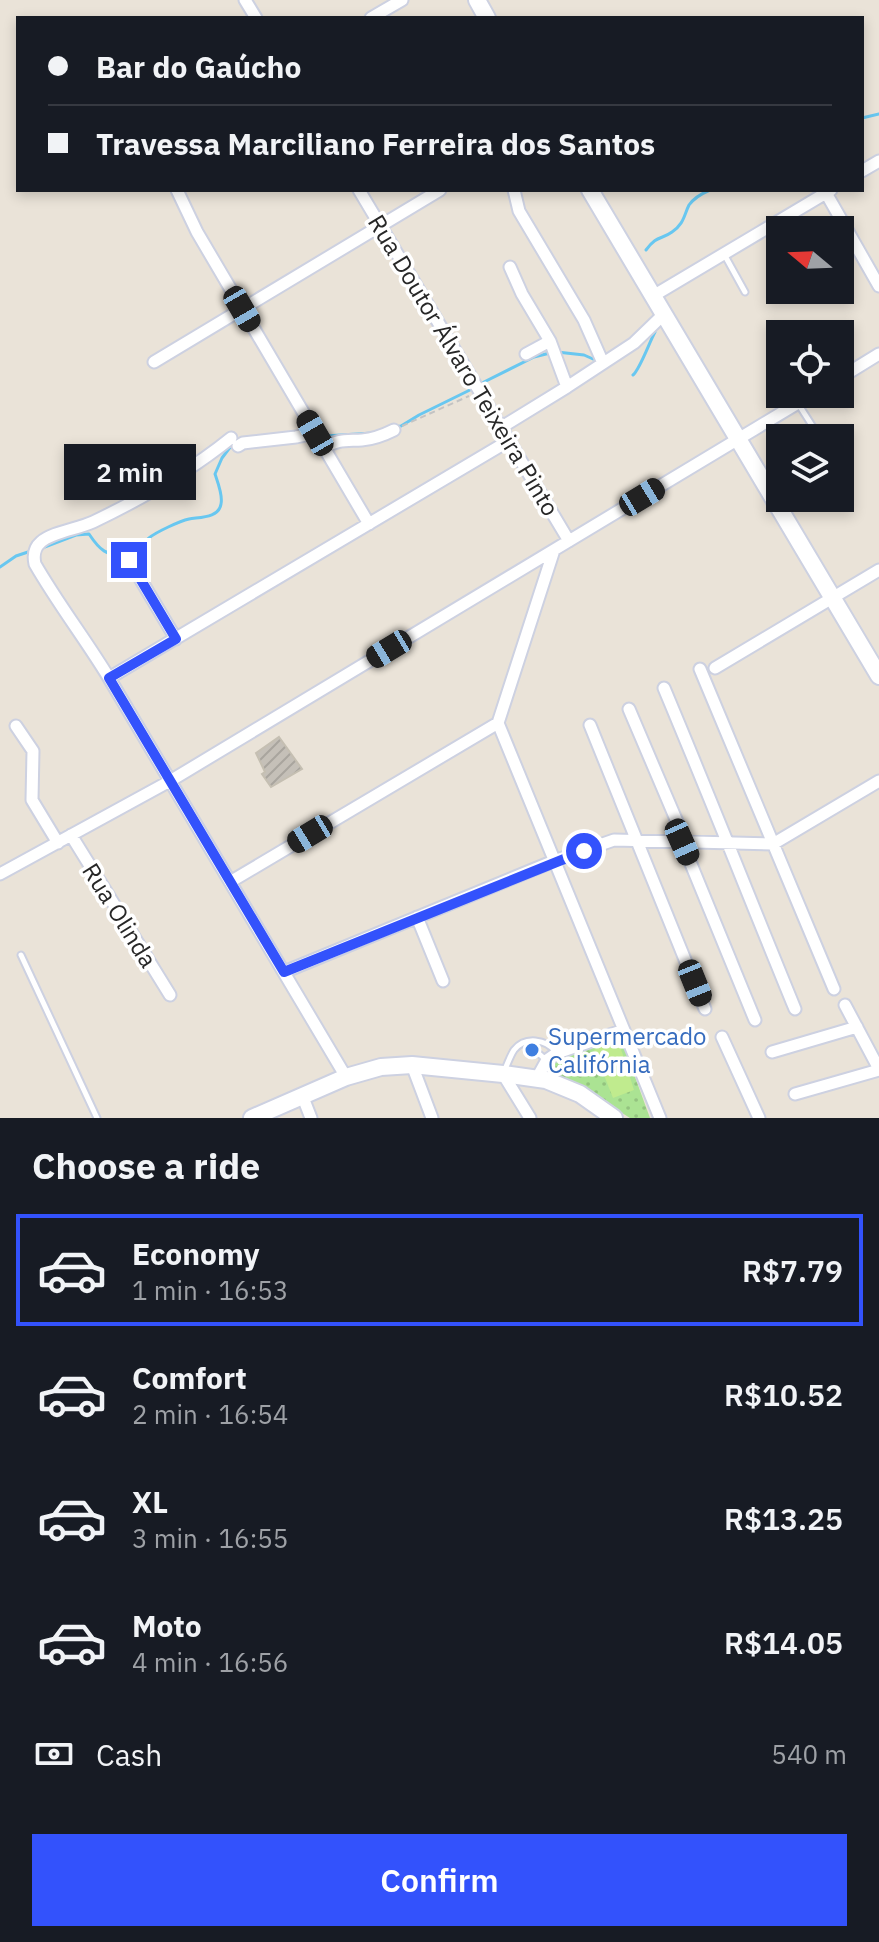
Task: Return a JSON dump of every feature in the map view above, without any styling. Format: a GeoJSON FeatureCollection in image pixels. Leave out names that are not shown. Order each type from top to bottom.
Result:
{"type":"FeatureCollection","features":[{"type":"Feature","properties":{"kind":"street"},"geometry":{"type":"LineString","coordinates":[[374,16],[402,0]]}},
{"type":"Feature","properties":{"kind":"street"},"geometry":{"type":"LineString","coordinates":[[178,192],[197,232],[369,524]]}},
{"type":"Feature","properties":{"kind":"street","name":"Rua Doutor Álvaro Teixeira Pinto"},"geometry":{"type":"LineString","coordinates":[[360,192],[569,541]]}},
{"type":"Feature","properties":{"kind":"street"},"geometry":{"type":"LineString","coordinates":[[154,362],[437,192]]}},
{"type":"Feature","properties":{"kind":"street"},"geometry":{"type":"LineString","coordinates":[[514,192],[519,211],[584,320],[603,363]]}},
{"type":"Feature","properties":{"kind":"street"},"geometry":{"type":"LineString","coordinates":[[591,192],[879,676]]}},
{"type":"Feature","properties":{"kind":"street"},"geometry":{"type":"LineString","coordinates":[[653,296],[826,192]]}},
{"type":"Feature","properties":{"kind":"street"},"geometry":{"type":"LineString","coordinates":[[829,192],[879,286]]}},
{"type":"Feature","properties":{"kind":"street"},"geometry":{"type":"LineString","coordinates":[[510,267],[550,341],[567,387]]}},
{"type":"Feature","properties":{"kind":"street"},"geometry":{"type":"LineString","coordinates":[[502,427],[634,343],[664,314]]}},
{"type":"Feature","properties":{"kind":"street"},"geometry":{"type":"LineString","coordinates":[[526,354],[550,341]]}},
{"type":"Feature","properties":{"kind":"street"},"geometry":{"type":"LineString","coordinates":[[854,369],[879,354]]}},
{"type":"Feature","properties":{"kind":"street"},"geometry":{"type":"LineString","coordinates":[[0,874],[170,781],[790,408]]}},
{"type":"Feature","properties":{"kind":"street"},"geometry":{"type":"LineString","coordinates":[[324,448],[337,441],[365,440],[394,430]]}},
{"type":"Feature","properties":{"kind":"street"},"geometry":{"type":"LineString","coordinates":[[315,433],[234,442],[94,522],[48,538],[37,546],[33,558],[57,602],[88,643],[346,1077]]}},
{"type":"Feature","properties":{"kind":"street"},"geometry":{"type":"LineString","coordinates":[[109,678],[510,440]]}},
{"type":"Feature","properties":{"kind":"street"},"geometry":{"type":"LineString","coordinates":[[554,550],[498,723],[660,1118]]}},
{"type":"Feature","properties":{"kind":"street"},"geometry":{"type":"LineString","coordinates":[[129,560],[176,639]]}},
{"type":"Feature","properties":{"kind":"street"},"geometry":{"type":"LineString","coordinates":[[715,668],[879,570]]}},
{"type":"Feature","properties":{"kind":"street"},"geometry":{"type":"LineString","coordinates":[[700,669],[834,989]]}},
{"type":"Feature","properties":{"kind":"street"},"geometry":{"type":"LineString","coordinates":[[664,688],[795,1009]]}},
{"type":"Feature","properties":{"kind":"street"},"geometry":{"type":"LineString","coordinates":[[629,709],[755,1020]]}},
{"type":"Feature","properties":{"kind":"street"},"geometry":{"type":"LineString","coordinates":[[230,882],[498,723]]}},
{"type":"Feature","properties":{"kind":"street"},"geometry":{"type":"LineString","coordinates":[[590,725],[705,1009]]}},
{"type":"Feature","properties":{"kind":"street"},"geometry":{"type":"LineString","coordinates":[[16,726],[33,751],[32,800],[58,843]]}},
{"type":"Feature","properties":{"kind":"street"},"geometry":{"type":"LineString","coordinates":[[284,972],[554,861],[614,840],[773,844],[879,781]]}},
{"type":"Feature","properties":{"kind":"street","name":"Rua Olinda"},"geometry":{"type":"LineString","coordinates":[[71,835],[170,995]]}},
{"type":"Feature","properties":{"kind":"street"},"geometry":{"type":"LineString","coordinates":[[417,917],[443,981]]}},
{"type":"Feature","properties":{"kind":"street"},"geometry":{"type":"LineString","coordinates":[[795,1094],[879,1070],[845,1005]]}},
{"type":"Feature","properties":{"kind":"street"},"geometry":{"type":"LineString","coordinates":[[772,1052],[857,1027]]}},
{"type":"Feature","properties":{"kind":"street"},"geometry":{"type":"LineString","coordinates":[[537,1078],[552,1057],[624,1030]]}},
{"type":"Feature","properties":{"kind":"street"},"geometry":{"type":"LineString","coordinates":[[722,1037],[759,1118]]}},
{"type":"Feature","properties":{"kind":"street"},"geometry":{"type":"LineString","coordinates":[[412,1065],[432,1118]]}},
{"type":"Feature","properties":{"kind":"street"},"geometry":{"type":"LineString","coordinates":[[252,1118],[346,1077],[381,1067],[412,1065],[537,1078],[570,1088],[614,1118]]}},
{"type":"Feature","properties":{"kind":"street"},"geometry":{"type":"LineString","coordinates":[[503,1074],[530,1118]]}},
{"type":"Feature","properties":{"kind":"street"},"geometry":{"type":"LineString","coordinates":[[302,1095],[311,1118]]}},
{"type":"Feature","properties":{"kind":"lane"},"geometry":{"type":"LineString","coordinates":[[724,254],[745,292]]}},
{"type":"Feature","properties":{"kind":"lane"},"geometry":{"type":"LineString","coordinates":[[21,955],[97,1118]]}},
{"type":"Feature","properties":{"kind":"lane"},"geometry":{"type":"LineString","coordinates":[[503,1074],[514,1051],[526,1042],[535,1040],[548,1044],[553,1047],[552,1057],[526,1042]]}},
{"type":"Feature","properties":{"kind":"path"},"geometry":{"type":"LineString","coordinates":[[394,430],[479,390]]}},
{"type":"Feature","properties":{"kind":"green space"},"geometry":{"type":"Polygon","coordinates":[[[620,1036],[650,1118],[630,1118],[586,1090],[547,1073],[558,1059],[620,1036]]]}},
{"type":"Feature","properties":{"kind":"green space"},"geometry":{"type":"Polygon","coordinates":[[[618,1039],[634,1090],[613,1098],[594,1050],[618,1039]]]}},
{"type":"Feature","properties":{"kind":"building"},"geometry":{"type":"Polygon","coordinates":[[[279,737],[302,769],[271,787],[262,774],[265,772],[256,753],[279,737]]]}},
{"type":"Feature","properties":{"kind":"waterway"},"geometry":{"type":"LineString","coordinates":[[864,118],[879,114]]}},
{"type":"Feature","properties":{"kind":"waterway"},"geometry":{"type":"LineString","coordinates":[[646,250],[656,240],[676,229],[691,202],[706,192]]}},
{"type":"Feature","properties":{"kind":"waterway"},"geometry":{"type":"LineString","coordinates":[[633,375],[655,332]]}},
{"type":"Feature","properties":{"kind":"waterway"},"geometry":{"type":"LineString","coordinates":[[557,352],[593,359]]}},
{"type":"Feature","properties":{"kind":"waterway"},"geometry":{"type":"LineString","coordinates":[[480,384],[534,357],[550,353]]}},
{"type":"Feature","properties":{"kind":"waterway"},"geometry":{"type":"LineString","coordinates":[[395,427],[474,388]]}},
{"type":"Feature","properties":{"kind":"waterway"},"geometry":{"type":"LineString","coordinates":[[325,436],[373,433]]}},
{"type":"Feature","properties":{"kind":"waterway"},"geometry":{"type":"LineString","coordinates":[[132,559],[157,533],[220,509],[220,489],[215,474],[234,442]]}},
{"type":"Feature","properties":{"kind":"waterway"},"geometry":{"type":"LineString","coordinates":[[42,548],[76,535],[89,534],[104,551],[125,558]]}},
{"type":"Feature","properties":{"kind":"waterway"},"geometry":{"type":"LineString","coordinates":[[0,567],[28,552]]}},
{"type":"Feature","properties":{"kind":"place","name":"Supermercado Califórnia"},"geometry":{"type":"Point","coordinates":[532,1050]}},
{"type":"Feature","properties":{"kind":"route"},"geometry":{"type":"LineString","coordinates":[[129,560],[176,639],[109,678],[284,972],[584,851]]}}]}
